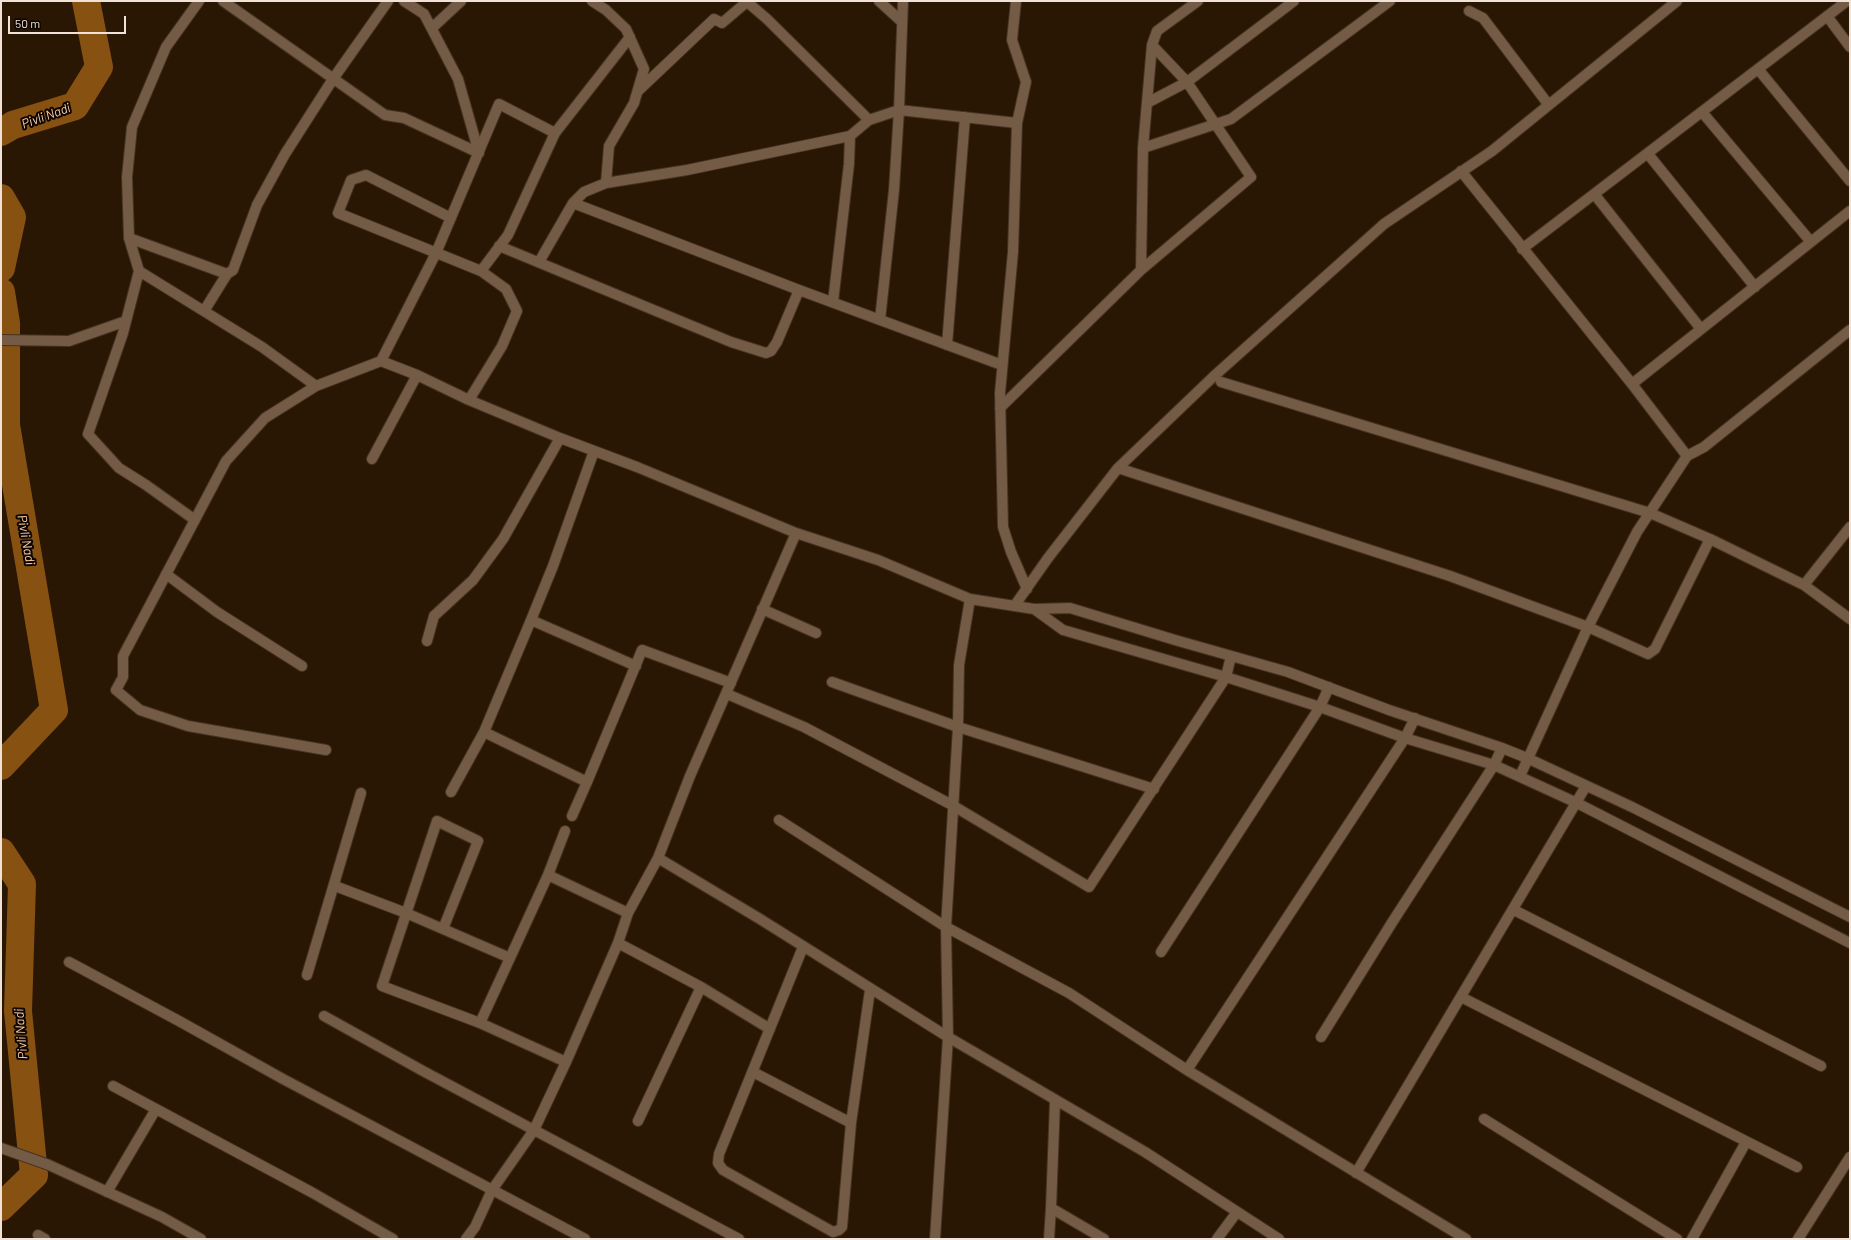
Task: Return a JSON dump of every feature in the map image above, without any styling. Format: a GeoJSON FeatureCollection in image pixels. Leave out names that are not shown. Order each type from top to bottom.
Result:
{"type":"FeatureCollection","features":[{"type":"Feature","properties":{"kind":"street"},"geometry":{"type":"LineString","coordinates":[[195,520],[146,484],[119,468],[88,434],[126,321],[139,271],[129,238],[127,177],[132,127],[166,47],[199,1]]}},
{"type":"Feature","properties":{"kind":"street"},"geometry":{"type":"LineString","coordinates":[[223,1],[385,115],[404,118],[479,153]]}},
{"type":"Feature","properties":{"kind":"street"},"geometry":{"type":"LineString","coordinates":[[204,311],[227,274],[233,270],[258,205],[285,154],[333,79],[388,1]]}},
{"type":"Feature","properties":{"kind":"street"},"geometry":{"type":"LineString","coordinates":[[404,1],[424,14],[458,79],[479,153]]}},
{"type":"Feature","properties":{"kind":"street"},"geometry":{"type":"LineString","coordinates":[[432,28],[461,1]]}},
{"type":"Feature","properties":{"kind":"street"},"geometry":{"type":"LineString","coordinates":[[592,1],[606,10],[626,29],[644,69],[634,103],[609,146],[606,183]]}},
{"type":"Feature","properties":{"kind":"street"},"geometry":{"type":"LineString","coordinates":[[637,93],[714,19],[722,23],[747,1],[870,120]]}},
{"type":"Feature","properties":{"kind":"street"},"geometry":{"type":"LineString","coordinates":[[879,1],[902,21]]}},
{"type":"Feature","properties":{"kind":"street"},"geometry":{"type":"LineString","coordinates":[[880,320],[894,190],[900,110],[903,1]]}},
{"type":"Feature","properties":{"kind":"street"},"geometry":{"type":"LineString","coordinates":[[1016,1],[1012,40],[1026,82],[1017,123],[1013,252],[1002,365],[1000,408],[1003,527],[1011,552],[1027,589]]}},
{"type":"Feature","properties":{"kind":"street"},"geometry":{"type":"LineString","coordinates":[[1141,270],[1143,148],[1152,45],[1157,31],[1198,1]]}},
{"type":"Feature","properties":{"kind":"street"},"geometry":{"type":"LineString","coordinates":[[1147,103],[1187,82],[1294,1]]}},
{"type":"Feature","properties":{"kind":"street"},"geometry":{"type":"LineString","coordinates":[[1143,148],[1231,119],[1390,1]]}},
{"type":"Feature","properties":{"kind":"street"},"geometry":{"type":"LineString","coordinates":[[1015,605],[1048,558],[1118,468],[1213,377],[1384,224],[1460,171],[1492,151],[1548,104],[1677,1]]}},
{"type":"Feature","properties":{"kind":"street"},"geometry":{"type":"LineString","coordinates":[[1522,249],[1847,1]]}},
{"type":"Feature","properties":{"kind":"street"},"geometry":{"type":"LineString","coordinates":[[1469,11],[1483,18],[1548,104]]}},
{"type":"Feature","properties":{"kind":"street"},"geometry":{"type":"LineString","coordinates":[[1827,16],[1850,47]]}},
{"type":"Feature","properties":{"kind":"street"},"geometry":{"type":"LineString","coordinates":[[481,271],[508,235],[555,133],[630,37]]}},
{"type":"Feature","properties":{"kind":"street"},"geometry":{"type":"LineString","coordinates":[[1000,408],[1141,270],[1251,176],[1214,124],[1187,82],[1152,45]]}},
{"type":"Feature","properties":{"kind":"street"},"geometry":{"type":"LineString","coordinates":[[1758,69],[1850,181]]}},
{"type":"Feature","properties":{"kind":"street"},"geometry":{"type":"LineString","coordinates":[[326,750],[188,726],[140,710],[116,690],[123,677],[122,656],[226,461],[266,418],[316,386],[381,361],[436,253],[499,104],[555,133]]}},
{"type":"Feature","properties":{"kind":"street"},"geometry":{"type":"LineString","coordinates":[[539,262],[573,203],[584,192],[606,183],[687,170],[850,136],[870,120],[900,110],[1017,123]]}},
{"type":"Feature","properties":{"kind":"street"},"geometry":{"type":"LineString","coordinates":[[1702,112],[1811,242]]}},
{"type":"Feature","properties":{"kind":"street"},"geometry":{"type":"LineString","coordinates":[[947,345],[966,117]]}},
{"type":"Feature","properties":{"kind":"street"},"geometry":{"type":"LineString","coordinates":[[834,302],[849,164],[850,136]]}},
{"type":"Feature","properties":{"kind":"street"},"geometry":{"type":"LineString","coordinates":[[1648,154],[1754,286]]}},
{"type":"Feature","properties":{"kind":"street"},"geometry":{"type":"LineString","coordinates":[[1460,171],[1632,384],[1687,456]]}},
{"type":"Feature","properties":{"kind":"street"},"geometry":{"type":"LineString","coordinates":[[451,218],[366,175],[351,180],[338,213],[481,271],[506,289],[517,311],[502,346],[469,400]]}},
{"type":"Feature","properties":{"kind":"street"},"geometry":{"type":"LineString","coordinates":[[1595,194],[1701,329]]}},
{"type":"Feature","properties":{"kind":"street"},"geometry":{"type":"LineString","coordinates":[[573,203],[1002,365]]}},
{"type":"Feature","properties":{"kind":"street"},"geometry":{"type":"LineString","coordinates":[[1632,384],[1850,211]]}},
{"type":"Feature","properties":{"kind":"street"},"geometry":{"type":"LineString","coordinates":[[129,238],[227,274]]}},
{"type":"Feature","properties":{"kind":"street"},"geometry":{"type":"LineString","coordinates":[[499,246],[731,342],[766,353],[771,351],[777,342],[800,290]]}},
{"type":"Feature","properties":{"kind":"street"},"geometry":{"type":"LineString","coordinates":[[139,271],[262,347],[316,386]]}},
{"type":"Feature","properties":{"kind":"street"},"geometry":{"type":"LineString","coordinates":[[1,340],[69,341],[126,321]]}},
{"type":"Feature","properties":{"kind":"street"},"geometry":{"type":"LineString","coordinates":[[1520,776],[1588,627],[1637,532],[1687,456],[1704,447],[1850,330]]}},
{"type":"Feature","properties":{"kind":"street"},"geometry":{"type":"LineString","coordinates":[[381,361],[417,375],[469,400],[560,438],[796,533],[878,560],[970,598],[1034,609],[1070,608],[1288,672],[1502,748],[1586,786],[1850,917]]}},
{"type":"Feature","properties":{"kind":"street"},"geometry":{"type":"LineString","coordinates":[[372,459],[417,375]]}},
{"type":"Feature","properties":{"kind":"street"},"geometry":{"type":"LineString","coordinates":[[1221,382],[1650,513],[1710,539],[1804,585],[1850,619]]}},
{"type":"Feature","properties":{"kind":"street"},"geometry":{"type":"LineString","coordinates":[[427,641],[434,616],[473,580],[503,539],[529,490],[560,438]]}},
{"type":"Feature","properties":{"kind":"street"},"geometry":{"type":"LineString","coordinates":[[451,792],[484,732],[531,620],[553,566],[594,451]]}},
{"type":"Feature","properties":{"kind":"street"},"geometry":{"type":"LineString","coordinates":[[1118,468],[1450,576],[1588,627],[1648,654],[1656,649],[1710,539]]}},
{"type":"Feature","properties":{"kind":"street"},"geometry":{"type":"LineString","coordinates":[[1804,585],[1850,527]]}},
{"type":"Feature","properties":{"kind":"street"},"geometry":{"type":"LineString","coordinates":[[466,1239],[475,1228],[492,1190],[534,1130],[566,1062],[618,943],[628,913],[658,858],[690,776],[796,533]]}},
{"type":"Feature","properties":{"kind":"street"},"geometry":{"type":"LineString","coordinates":[[166,574],[217,612],[302,666]]}},
{"type":"Feature","properties":{"kind":"street"},"geometry":{"type":"LineString","coordinates":[[935,1239],[948,1037],[946,927],[952,805],[958,727],[959,665],[970,598]]}},
{"type":"Feature","properties":{"kind":"street"},"geometry":{"type":"LineString","coordinates":[[762,609],[816,633]]}},
{"type":"Feature","properties":{"kind":"street"},"geometry":{"type":"LineString","coordinates":[[1034,609],[1063,630],[1226,677],[1320,707],[1405,738],[1494,765],[1576,803],[1850,943]]}},
{"type":"Feature","properties":{"kind":"street"},"geometry":{"type":"LineString","coordinates":[[531,620],[636,666]]}},
{"type":"Feature","properties":{"kind":"street"},"geometry":{"type":"LineString","coordinates":[[572,816],[642,650],[731,683]]}},
{"type":"Feature","properties":{"kind":"street"},"geometry":{"type":"LineString","coordinates":[[726,694],[804,726],[952,805],[1089,887],[1226,677],[1231,656]]}},
{"type":"Feature","properties":{"kind":"street"},"geometry":{"type":"LineString","coordinates":[[832,682],[958,727],[1154,789]]}},
{"type":"Feature","properties":{"kind":"street"},"geometry":{"type":"LineString","coordinates":[[1161,952],[1320,707],[1329,687]]}},
{"type":"Feature","properties":{"kind":"street"},"geometry":{"type":"LineString","coordinates":[[1186,1070],[1405,738],[1415,718]]}},
{"type":"Feature","properties":{"kind":"street"},"geometry":{"type":"LineString","coordinates":[[484,732],[587,782]]}},
{"type":"Feature","properties":{"kind":"street"},"geometry":{"type":"LineString","coordinates":[[1321,1037],[1405,901],[1494,765],[1502,748]]}},
{"type":"Feature","properties":{"kind":"street"},"geometry":{"type":"LineString","coordinates":[[1356,1173],[1514,910],[1586,786]]}},
{"type":"Feature","properties":{"kind":"street"},"geometry":{"type":"LineString","coordinates":[[308,975],[361,793]]}},
{"type":"Feature","properties":{"kind":"street"},"geometry":{"type":"LineString","coordinates":[[779,820],[946,927],[1069,993],[1186,1070],[1466,1239]]}},
{"type":"Feature","properties":{"kind":"street"},"geometry":{"type":"LineString","coordinates":[[443,929],[478,841],[437,821],[382,986],[480,1023],[566,1062]]}},
{"type":"Feature","properties":{"kind":"street"},"geometry":{"type":"LineString","coordinates":[[480,1023],[548,875],[565,831]]}},
{"type":"Feature","properties":{"kind":"street"},"geometry":{"type":"LineString","coordinates":[[658,858],[870,990],[1055,1101],[1145,1152],[1279,1239]]}},
{"type":"Feature","properties":{"kind":"street"},"geometry":{"type":"LineString","coordinates":[[548,875],[628,913]]}},
{"type":"Feature","properties":{"kind":"street"},"geometry":{"type":"LineString","coordinates":[[335,886],[406,913],[510,958]]}},
{"type":"Feature","properties":{"kind":"street"},"geometry":{"type":"LineString","coordinates":[[1514,910],[1821,1066]]}},
{"type":"Feature","properties":{"kind":"street"},"geometry":{"type":"LineString","coordinates":[[618,943],[701,987],[770,1029]]}},
{"type":"Feature","properties":{"kind":"street"},"geometry":{"type":"LineString","coordinates":[[803,947],[719,1154],[718,1163],[723,1170],[833,1232],[842,1227],[851,1123],[870,990]]}},
{"type":"Feature","properties":{"kind":"street"},"geometry":{"type":"LineString","coordinates":[[69,962],[283,1079],[585,1239]]}},
{"type":"Feature","properties":{"kind":"street"},"geometry":{"type":"LineString","coordinates":[[638,1121],[701,987]]}},
{"type":"Feature","properties":{"kind":"street"},"geometry":{"type":"LineString","coordinates":[[1461,997],[1797,1167]]}},
{"type":"Feature","properties":{"kind":"street"},"geometry":{"type":"LineString","coordinates":[[324,1016],[739,1239]]}},
{"type":"Feature","properties":{"kind":"street"},"geometry":{"type":"LineString","coordinates":[[753,1072],[851,1123]]}},
{"type":"Feature","properties":{"kind":"street"},"geometry":{"type":"LineString","coordinates":[[113,1086],[313,1193],[393,1239]]}},
{"type":"Feature","properties":{"kind":"street"},"geometry":{"type":"LineString","coordinates":[[1049,1239],[1055,1101]]}},
{"type":"Feature","properties":{"kind":"street"},"geometry":{"type":"LineString","coordinates":[[107,1192],[156,1109]]}},
{"type":"Feature","properties":{"kind":"street"},"geometry":{"type":"LineString","coordinates":[[1484,1119],[1677,1239]]}},
{"type":"Feature","properties":{"kind":"street"},"geometry":{"type":"LineString","coordinates":[[1692,1239],[1746,1142]]}},
{"type":"Feature","properties":{"kind":"street"},"geometry":{"type":"LineString","coordinates":[[5,1149],[49,1165],[162,1217],[201,1239]]}},
{"type":"Feature","properties":{"kind":"street"},"geometry":{"type":"LineString","coordinates":[[1798,1239],[1850,1157]]}},
{"type":"Feature","properties":{"kind":"street"},"geometry":{"type":"LineString","coordinates":[[1051,1208],[1102,1239]]}},
{"type":"Feature","properties":{"kind":"street"},"geometry":{"type":"LineString","coordinates":[[1217,1239],[1237,1212]]}},
{"type":"Feature","properties":{"kind":"waterway","name":"Pivli Nadi"},"geometry":{"type":"LineString","coordinates":[[1,132],[13,125],[75,106],[99,67],[86,1]]}},
{"type":"Feature","properties":{"kind":"waterway","name":"Pivli Nadi"},"geometry":{"type":"LineString","coordinates":[[1,198],[12,217],[1,268]]}},
{"type":"Feature","properties":{"kind":"waterway","name":"Pivli Nadi"},"geometry":{"type":"LineString","coordinates":[[1,292],[6,323],[6,425],[54,710],[1,766]]}},
{"type":"Feature","properties":{"kind":"waterway","name":"Pivli Nadi"},"geometry":{"type":"LineString","coordinates":[[1,852],[22,884],[18,1011],[34,1175],[1,1207]]}}]}
